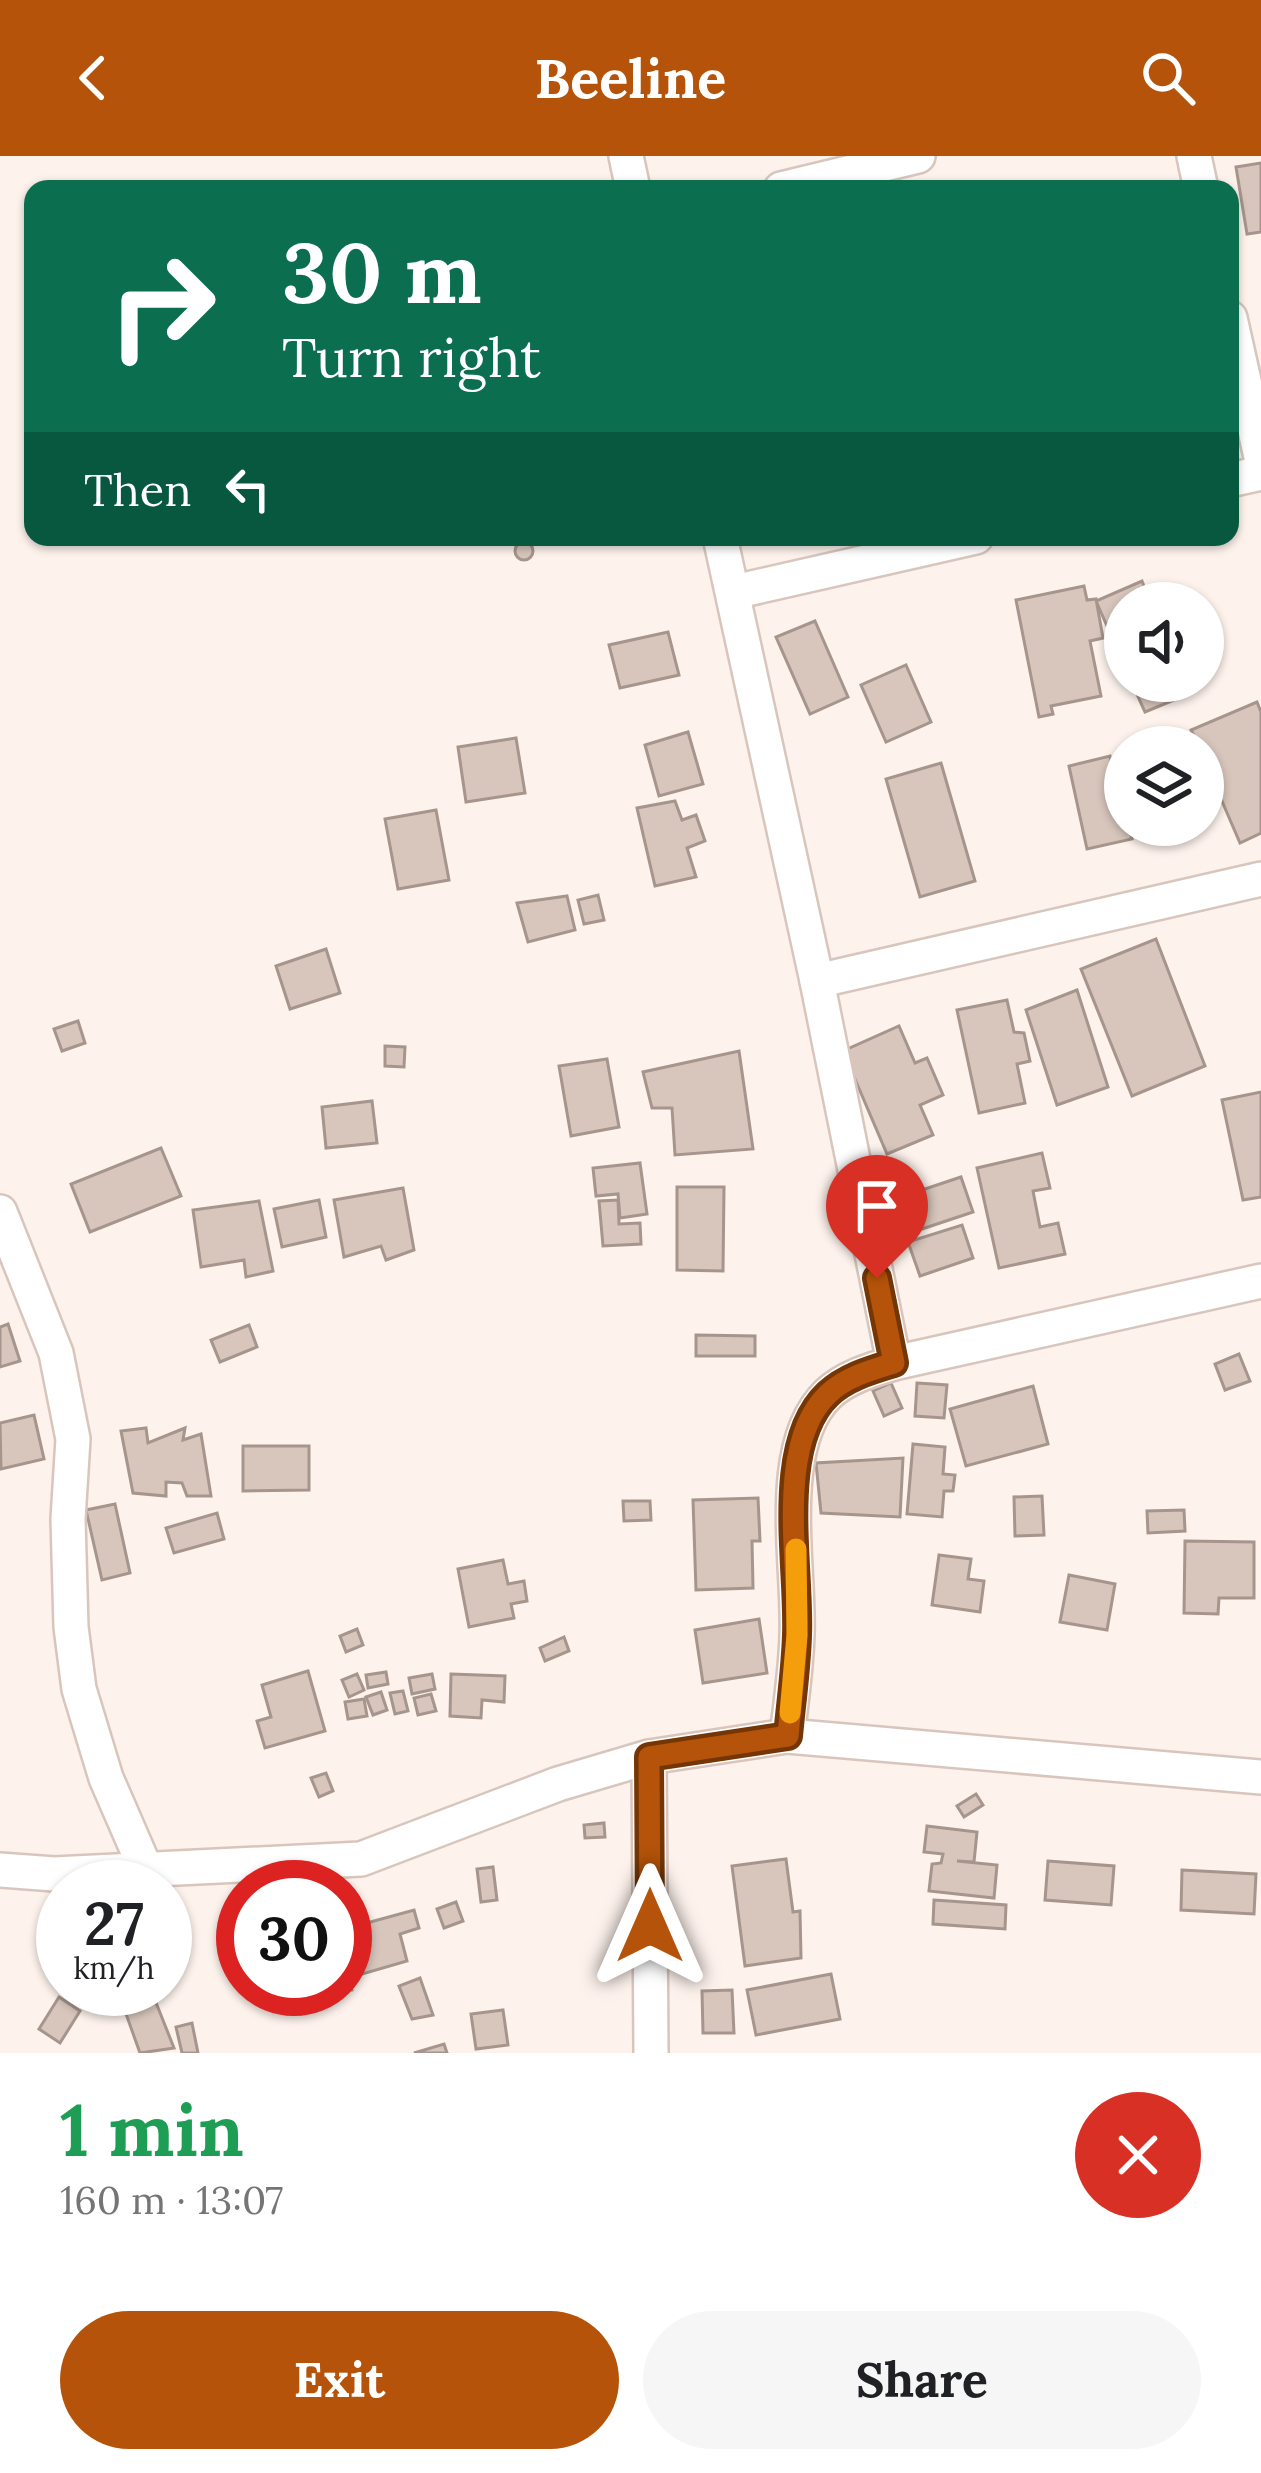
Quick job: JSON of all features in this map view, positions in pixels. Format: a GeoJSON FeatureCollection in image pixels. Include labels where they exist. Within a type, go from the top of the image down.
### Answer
{"type":"FeatureCollection","features":[{"type":"Feature","properties":{"kind":"street"},"geometry":{"type":"LineString","coordinates":[[819,180],[918,156]]}},
{"type":"Feature","properties":{"kind":"street"},"geometry":{"type":"LineString","coordinates":[[1239,359],[1261,458]]}},
{"type":"Feature","properties":{"kind":"street"},"geometry":{"type":"LineString","coordinates":[[722,546],[894,1363]]}},
{"type":"Feature","properties":{"kind":"street"},"geometry":{"type":"LineString","coordinates":[[734,592],[936,546]]}},
{"type":"Feature","properties":{"kind":"street"},"geometry":{"type":"LineString","coordinates":[[817,982],[1261,879]]}},
{"type":"Feature","properties":{"kind":"street"},"geometry":{"type":"LineString","coordinates":[[0,1212],[56,1353],[73,1439],[68,1519],[71,1628],[79,1689],[106,1778],[142,1860]]}},
{"type":"Feature","properties":{"kind":"street"},"geometry":{"type":"LineString","coordinates":[[788,1736],[797,1635],[795,1471],[804,1430],[826,1395],[856,1375],[894,1363],[1261,1281]]}},
{"type":"Feature","properties":{"kind":"street"},"geometry":{"type":"LineString","coordinates":[[192,1868],[361,1859],[558,1784],[649,1757],[788,1736],[1261,1777]]}},
{"type":"Feature","properties":{"kind":"street"},"geometry":{"type":"LineString","coordinates":[[649,1757],[651,2053]]}},
{"type":"Feature","properties":{"kind":"street"},"geometry":{"type":"LineString","coordinates":[[0,1870],[36,1873]]}},
{"type":"Feature","properties":{"kind":"building"},"geometry":{"type":"Polygon","coordinates":[[[1261,163],[1261,232],[1247,234],[1236,167],[1261,163]]]}},
{"type":"Feature","properties":{"kind":"building"},"geometry":{"type":"Polygon","coordinates":[[[518,546],[530,546],[530,557],[518,557],[518,546]]]}},
{"type":"Feature","properties":{"kind":"building"},"geometry":{"type":"Polygon","coordinates":[[[1084,586],[1087,600],[1096,599],[1103,638],[1090,641],[1101,696],[1051,706],[1053,714],[1039,717],[1016,600],[1084,586]]]}},
{"type":"Feature","properties":{"kind":"building"},"geometry":{"type":"Polygon","coordinates":[[[815,621],[848,697],[810,714],[776,637],[815,621]]]}},
{"type":"Feature","properties":{"kind":"building"},"geometry":{"type":"Polygon","coordinates":[[[668,632],[679,675],[620,688],[609,645],[668,632]]]}},
{"type":"Feature","properties":{"kind":"building"},"geometry":{"type":"Polygon","coordinates":[[[906,665],[931,722],[886,742],[861,685],[906,665]]]}},
{"type":"Feature","properties":{"kind":"building"},"geometry":{"type":"Polygon","coordinates":[[[1140,702],[1169,702],[1145,712],[1140,702]]]}},
{"type":"Feature","properties":{"kind":"building"},"geometry":{"type":"Polygon","coordinates":[[[1257,702],[1261,712],[1261,833],[1240,843],[1224,806],[1224,726],[1200,726],[1257,702]]]}},
{"type":"Feature","properties":{"kind":"building"},"geometry":{"type":"Polygon","coordinates":[[[688,732],[703,784],[659,796],[645,745],[688,732]]]}},
{"type":"Feature","properties":{"kind":"building"},"geometry":{"type":"Polygon","coordinates":[[[516,738],[525,793],[466,802],[458,747],[516,738]]]}},
{"type":"Feature","properties":{"kind":"building"},"geometry":{"type":"Polygon","coordinates":[[[1104,757],[1104,845],[1087,849],[1069,766],[1104,757]]]}},
{"type":"Feature","properties":{"kind":"building"},"geometry":{"type":"Polygon","coordinates":[[[941,763],[975,881],[920,897],[886,779],[941,763]]]}},
{"type":"Feature","properties":{"kind":"building"},"geometry":{"type":"Polygon","coordinates":[[[675,801],[682,820],[696,815],[705,841],[687,848],[696,877],[655,886],[637,808],[675,801]]]}},
{"type":"Feature","properties":{"kind":"building"},"geometry":{"type":"Polygon","coordinates":[[[436,810],[449,880],[398,889],[385,819],[436,810]]]}},
{"type":"Feature","properties":{"kind":"building"},"geometry":{"type":"Polygon","coordinates":[[[598,895],[604,920],[584,924],[578,900],[598,895]]]}},
{"type":"Feature","properties":{"kind":"building"},"geometry":{"type":"Polygon","coordinates":[[[567,896],[575,930],[528,942],[517,903],[567,896]]]}},
{"type":"Feature","properties":{"kind":"building"},"geometry":{"type":"Polygon","coordinates":[[[1156,939],[1205,1066],[1132,1096],[1081,969],[1156,939]]]}},
{"type":"Feature","properties":{"kind":"building"},"geometry":{"type":"Polygon","coordinates":[[[326,949],[340,993],[290,1009],[276,966],[326,949]]]}},
{"type":"Feature","properties":{"kind":"building"},"geometry":{"type":"Polygon","coordinates":[[[1077,990],[1108,1087],[1057,1105],[1026,1010],[1077,990]]]}},
{"type":"Feature","properties":{"kind":"building"},"geometry":{"type":"Polygon","coordinates":[[[1007,1000],[1014,1032],[1024,1033],[1030,1061],[1017,1064],[1025,1103],[979,1113],[957,1010],[1007,1000]]]}},
{"type":"Feature","properties":{"kind":"building"},"geometry":{"type":"Polygon","coordinates":[[[78,1021],[85,1043],[62,1051],[54,1029],[78,1021]]]}},
{"type":"Feature","properties":{"kind":"building"},"geometry":{"type":"Polygon","coordinates":[[[899,1026],[915,1063],[927,1058],[943,1095],[920,1105],[933,1135],[887,1154],[843,1051],[899,1026]]]}},
{"type":"Feature","properties":{"kind":"building"},"geometry":{"type":"Polygon","coordinates":[[[385,1046],[405,1047],[404,1067],[385,1066],[385,1046]]]}},
{"type":"Feature","properties":{"kind":"building"},"geometry":{"type":"Polygon","coordinates":[[[739,1051],[753,1149],[675,1155],[672,1108],[652,1108],[643,1072],[739,1051]]]}},
{"type":"Feature","properties":{"kind":"building"},"geometry":{"type":"Polygon","coordinates":[[[607,1059],[619,1127],[571,1136],[559,1066],[607,1059]]]}},
{"type":"Feature","properties":{"kind":"building"},"geometry":{"type":"Polygon","coordinates":[[[1261,1092],[1261,1197],[1243,1200],[1222,1100],[1261,1092]]]}},
{"type":"Feature","properties":{"kind":"building"},"geometry":{"type":"Polygon","coordinates":[[[372,1101],[377,1143],[326,1148],[322,1107],[372,1101]]]}},
{"type":"Feature","properties":{"kind":"building"},"geometry":{"type":"Polygon","coordinates":[[[161,1148],[181,1196],[90,1232],[71,1184],[161,1148]]]}},
{"type":"Feature","properties":{"kind":"building"},"geometry":{"type":"Polygon","coordinates":[[[1042,1153],[1050,1188],[1033,1191],[1040,1227],[1058,1223],[1065,1254],[999,1268],[977,1168],[1042,1153]]]}},
{"type":"Feature","properties":{"kind":"building"},"geometry":{"type":"Polygon","coordinates":[[[640,1163],[647,1214],[620,1218],[618,1194],[596,1196],[593,1168],[640,1163]]]}},
{"type":"Feature","properties":{"kind":"building"},"geometry":{"type":"Polygon","coordinates":[[[961,1177],[973,1212],[910,1233],[898,1198],[961,1177]]]}},
{"type":"Feature","properties":{"kind":"building"},"geometry":{"type":"Polygon","coordinates":[[[677,1187],[724,1187],[723,1271],[677,1270],[677,1187]]]}},
{"type":"Feature","properties":{"kind":"building"},"geometry":{"type":"Polygon","coordinates":[[[403,1188],[414,1250],[386,1260],[381,1246],[344,1257],[334,1200],[403,1188]]]}},
{"type":"Feature","properties":{"kind":"building"},"geometry":{"type":"Polygon","coordinates":[[[319,1200],[326,1237],[282,1247],[274,1209],[319,1200]]]}},
{"type":"Feature","properties":{"kind":"building"},"geometry":{"type":"Polygon","coordinates":[[[618,1200],[619,1224],[640,1223],[641,1244],[603,1246],[599,1201],[618,1200]]]}},
{"type":"Feature","properties":{"kind":"building"},"geometry":{"type":"Polygon","coordinates":[[[259,1201],[273,1271],[246,1277],[244,1260],[201,1267],[193,1210],[259,1201]]]}},
{"type":"Feature","properties":{"kind":"building"},"geometry":{"type":"Polygon","coordinates":[[[962,1225],[973,1258],[920,1276],[908,1242],[962,1225]]]}},
{"type":"Feature","properties":{"kind":"building"},"geometry":{"type":"Polygon","coordinates":[[[8,1324],[20,1361],[0,1367],[0,1327],[8,1324]]]}},
{"type":"Feature","properties":{"kind":"building"},"geometry":{"type":"Polygon","coordinates":[[[249,1325],[257,1347],[220,1362],[211,1340],[249,1325]]]}},
{"type":"Feature","properties":{"kind":"building"},"geometry":{"type":"Polygon","coordinates":[[[696,1335],[755,1336],[755,1356],[696,1356],[696,1335]]]}},
{"type":"Feature","properties":{"kind":"building"},"geometry":{"type":"Polygon","coordinates":[[[1239,1354],[1250,1381],[1225,1390],[1215,1364],[1239,1354]]]}},
{"type":"Feature","properties":{"kind":"building"},"geometry":{"type":"Polygon","coordinates":[[[891,1383],[902,1408],[884,1416],[873,1391],[891,1383]]]}},
{"type":"Feature","properties":{"kind":"building"},"geometry":{"type":"Polygon","coordinates":[[[917,1383],[947,1385],[944,1418],[915,1416],[917,1383]]]}},
{"type":"Feature","properties":{"kind":"building"},"geometry":{"type":"Polygon","coordinates":[[[1033,1386],[1048,1444],[966,1466],[950,1409],[1033,1386]]]}},
{"type":"Feature","properties":{"kind":"building"},"geometry":{"type":"Polygon","coordinates":[[[34,1415],[44,1459],[1,1469],[0,1423],[34,1415]]]}},
{"type":"Feature","properties":{"kind":"building"},"geometry":{"type":"Polygon","coordinates":[[[146,1428],[148,1443],[185,1428],[183,1440],[201,1434],[211,1496],[187,1496],[182,1483],[166,1482],[166,1496],[133,1493],[121,1431],[146,1428]]]}},
{"type":"Feature","properties":{"kind":"building"},"geometry":{"type":"Polygon","coordinates":[[[913,1444],[945,1447],[943,1474],[955,1475],[953,1491],[944,1491],[942,1517],[907,1514],[913,1444]]]}},
{"type":"Feature","properties":{"kind":"building"},"geometry":{"type":"Polygon","coordinates":[[[243,1446],[309,1446],[309,1490],[243,1491],[243,1446]]]}},
{"type":"Feature","properties":{"kind":"building"},"geometry":{"type":"Polygon","coordinates":[[[903,1458],[900,1517],[821,1513],[816,1463],[903,1458]]]}},
{"type":"Feature","properties":{"kind":"building"},"geometry":{"type":"Polygon","coordinates":[[[1042,1496],[1044,1535],[1015,1536],[1014,1497],[1042,1496]]]}},
{"type":"Feature","properties":{"kind":"building"},"geometry":{"type":"Polygon","coordinates":[[[758,1498],[760,1541],[752,1541],[753,1588],[696,1590],[693,1500],[758,1498]]]}},
{"type":"Feature","properties":{"kind":"building"},"geometry":{"type":"Polygon","coordinates":[[[623,1501],[650,1501],[651,1520],[624,1521],[623,1501]]]}},
{"type":"Feature","properties":{"kind":"building"},"geometry":{"type":"Polygon","coordinates":[[[115,1504],[130,1573],[102,1580],[86,1510],[115,1504]]]}},
{"type":"Feature","properties":{"kind":"building"},"geometry":{"type":"Polygon","coordinates":[[[1184,1510],[1185,1531],[1148,1533],[1147,1511],[1184,1510]]]}},
{"type":"Feature","properties":{"kind":"building"},"geometry":{"type":"Polygon","coordinates":[[[217,1513],[224,1539],[174,1553],[166,1528],[217,1513]]]}},
{"type":"Feature","properties":{"kind":"building"},"geometry":{"type":"Polygon","coordinates":[[[1185,1541],[1254,1542],[1254,1598],[1219,1598],[1218,1614],[1184,1613],[1185,1541]]]}},
{"type":"Feature","properties":{"kind":"building"},"geometry":{"type":"Polygon","coordinates":[[[939,1555],[971,1559],[968,1579],[984,1581],[980,1612],[932,1605],[939,1555]]]}},
{"type":"Feature","properties":{"kind":"building"},"geometry":{"type":"Polygon","coordinates":[[[503,1560],[508,1584],[524,1581],[527,1601],[511,1604],[514,1618],[469,1627],[458,1569],[503,1560]]]}},
{"type":"Feature","properties":{"kind":"building"},"geometry":{"type":"Polygon","coordinates":[[[1069,1575],[1115,1584],[1107,1630],[1060,1622],[1069,1575]]]}},
{"type":"Feature","properties":{"kind":"building"},"geometry":{"type":"Polygon","coordinates":[[[759,1619],[767,1673],[703,1683],[695,1630],[759,1619]]]}},
{"type":"Feature","properties":{"kind":"building"},"geometry":{"type":"Polygon","coordinates":[[[357,1629],[363,1645],[346,1652],[340,1636],[357,1629]]]}},
{"type":"Feature","properties":{"kind":"building"},"geometry":{"type":"Polygon","coordinates":[[[564,1637],[569,1651],[545,1661],[540,1648],[564,1637]]]}},
{"type":"Feature","properties":{"kind":"building"},"geometry":{"type":"Polygon","coordinates":[[[308,1671],[325,1731],[265,1748],[257,1721],[271,1717],[262,1685],[308,1671]]]}},
{"type":"Feature","properties":{"kind":"building"},"geometry":{"type":"Polygon","coordinates":[[[386,1672],[388,1684],[368,1688],[366,1675],[386,1672]]]}},
{"type":"Feature","properties":{"kind":"building"},"geometry":{"type":"Polygon","coordinates":[[[357,1674],[364,1690],[349,1697],[342,1680],[357,1674]]]}},
{"type":"Feature","properties":{"kind":"building"},"geometry":{"type":"Polygon","coordinates":[[[432,1674],[435,1689],[412,1694],[409,1678],[432,1674]]]}},
{"type":"Feature","properties":{"kind":"building"},"geometry":{"type":"Polygon","coordinates":[[[451,1674],[505,1676],[504,1702],[482,1700],[481,1718],[450,1716],[451,1674]]]}},
{"type":"Feature","properties":{"kind":"building"},"geometry":{"type":"Polygon","coordinates":[[[403,1691],[408,1711],[395,1714],[390,1693],[403,1691]]]}},
{"type":"Feature","properties":{"kind":"building"},"geometry":{"type":"Polygon","coordinates":[[[381,1692],[387,1710],[373,1715],[366,1697],[381,1692]]]}},
{"type":"Feature","properties":{"kind":"building"},"geometry":{"type":"Polygon","coordinates":[[[431,1694],[436,1711],[418,1715],[414,1698],[431,1694]]]}},
{"type":"Feature","properties":{"kind":"building"},"geometry":{"type":"Polygon","coordinates":[[[364,1699],[367,1716],[348,1719],[345,1702],[364,1699]]]}},
{"type":"Feature","properties":{"kind":"building"},"geometry":{"type":"Polygon","coordinates":[[[326,1773],[333,1791],[319,1797],[311,1778],[326,1773]]]}},
{"type":"Feature","properties":{"kind":"building"},"geometry":{"type":"Polygon","coordinates":[[[976,1794],[983,1805],[964,1817],[957,1806],[976,1794]]]}},
{"type":"Feature","properties":{"kind":"building"},"geometry":{"type":"Polygon","coordinates":[[[604,1823],[605,1837],[585,1838],[584,1825],[604,1823]]]}},
{"type":"Feature","properties":{"kind":"building"},"geometry":{"type":"Polygon","coordinates":[[[927,1826],[977,1832],[974,1862],[957,1861],[997,1865],[994,1898],[929,1891],[932,1864],[941,1863],[943,1854],[924,1852],[927,1826]]]}},
{"type":"Feature","properties":{"kind":"building"},"geometry":{"type":"Polygon","coordinates":[[[786,1859],[793,1912],[800,1911],[801,1958],[745,1966],[732,1866],[786,1859]]]}},
{"type":"Feature","properties":{"kind":"building"},"geometry":{"type":"Polygon","coordinates":[[[1048,1861],[1114,1866],[1111,1905],[1045,1900],[1048,1861]]]}},
{"type":"Feature","properties":{"kind":"building"},"geometry":{"type":"Polygon","coordinates":[[[493,1867],[497,1900],[481,1902],[477,1869],[493,1867]]]}},
{"type":"Feature","properties":{"kind":"building"},"geometry":{"type":"Polygon","coordinates":[[[1182,1870],[1256,1874],[1254,1914],[1181,1910],[1182,1870]]]}},
{"type":"Feature","properties":{"kind":"building"},"geometry":{"type":"Polygon","coordinates":[[[934,1900],[1006,1905],[1005,1929],[933,1924],[934,1900]]]}},
{"type":"Feature","properties":{"kind":"building"},"geometry":{"type":"Polygon","coordinates":[[[456,1902],[463,1921],[444,1928],[437,1909],[456,1902]]]}},
{"type":"Feature","properties":{"kind":"building"},"geometry":{"type":"Polygon","coordinates":[[[414,1910],[419,1928],[400,1934],[407,1961],[372,1971],[372,1922],[414,1910]]]}},
{"type":"Feature","properties":{"kind":"building"},"geometry":{"type":"Polygon","coordinates":[[[831,1974],[840,2019],[756,2035],[747,1990],[831,1974]]]}},
{"type":"Feature","properties":{"kind":"building"},"geometry":{"type":"Polygon","coordinates":[[[420,1978],[433,2015],[412,2019],[399,1986],[420,1978]]]}},
{"type":"Feature","properties":{"kind":"building"},"geometry":{"type":"Polygon","coordinates":[[[732,1990],[734,2033],[703,2033],[702,1991],[732,1990]]]}},
{"type":"Feature","properties":{"kind":"building"},"geometry":{"type":"Polygon","coordinates":[[[503,2010],[508,2045],[476,2049],[471,2014],[503,2010]]]}},
{"type":"Feature","properties":{"kind":"building"},"geometry":{"type":"Polygon","coordinates":[[[47,2016],[77,2016],[60,2043],[39,2029],[47,2016]]]}},
{"type":"Feature","properties":{"kind":"building"},"geometry":{"type":"Polygon","coordinates":[[[127,2016],[161,2016],[174,2048],[140,2053],[127,2016]]]}},
{"type":"Feature","properties":{"kind":"building"},"geometry":{"type":"Polygon","coordinates":[[[192,2023],[198,2053],[182,2053],[176,2027],[192,2023]]]}},
{"type":"Feature","properties":{"kind":"building"},"geometry":{"type":"Polygon","coordinates":[[[444,2044],[447,2053],[414,2053],[444,2044]]]}},
{"type":"Feature","properties":{"kind":"slow traffic"},"geometry":{"type":"LineString","coordinates":[[790,1713],[797,1635],[796,1549]]}},
{"type":"Feature","properties":{"kind":"route"},"geometry":{"type":"LineString","coordinates":[[650,1926],[649,1757],[788,1736],[797,1635],[795,1471],[804,1430],[826,1395],[856,1375],[894,1363],[877,1278]]}}]}
